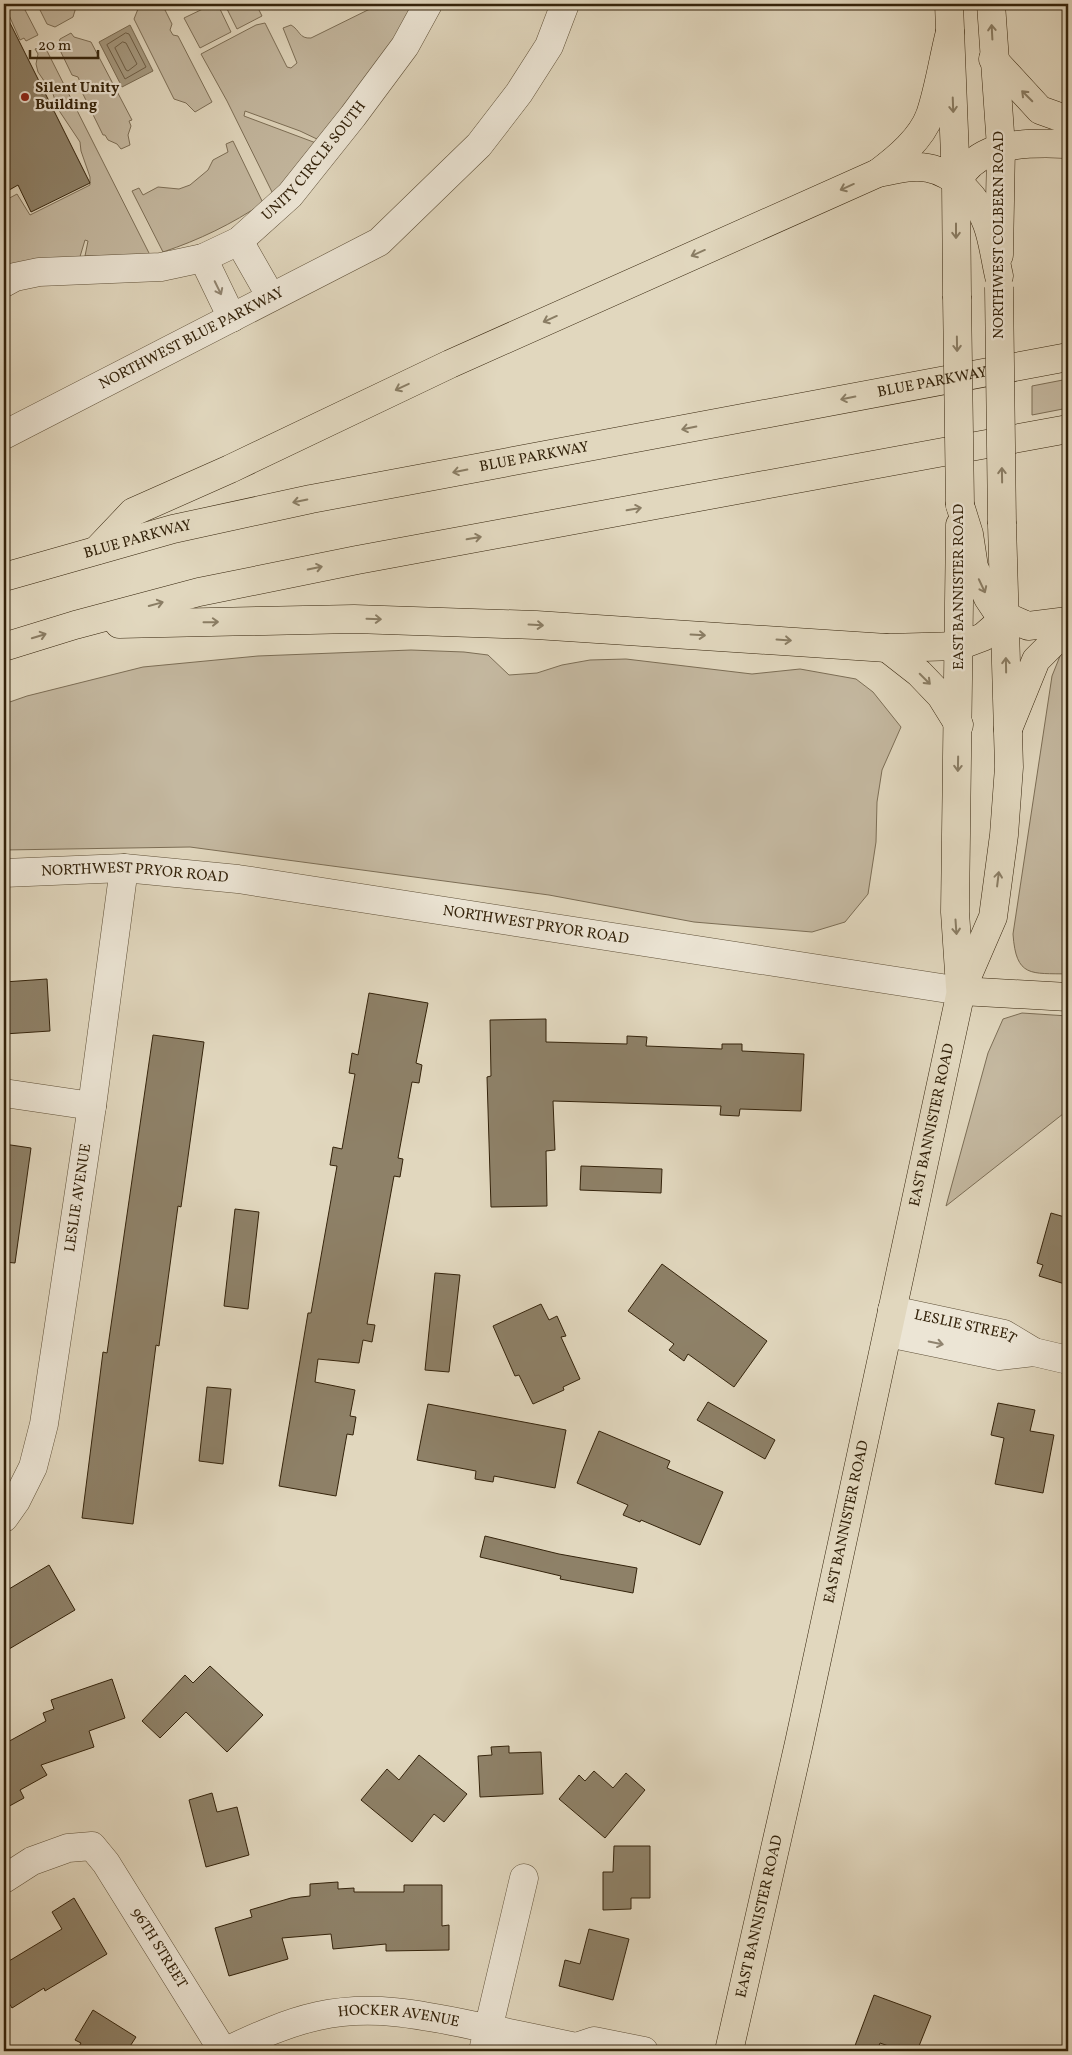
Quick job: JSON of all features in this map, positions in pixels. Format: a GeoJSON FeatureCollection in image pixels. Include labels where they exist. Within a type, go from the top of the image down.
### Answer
{"type":"FeatureCollection","features":[{"type":"Feature","properties":{"kind":"main road"},"geometry":{"type":"LineString","coordinates":[[949,4],[956,182]]}},
{"type":"Feature","properties":{"kind":"main road","name":"NORTHWEST COLBERN ROAD"},"geometry":{"type":"LineString","coordinates":[[991,4],[993,59],[1001,148],[999,282],[1002,524],[1006,617]]}},
{"type":"Feature","properties":{"kind":"main road"},"geometry":{"type":"LineString","coordinates":[[878,173],[902,153],[922,130],[930,116],[950,32]]}},
{"type":"Feature","properties":{"kind":"main road"},"geometry":{"type":"LineString","coordinates":[[993,59],[1040,110],[1068,120]]}},
{"type":"Feature","properties":{"kind":"main road"},"geometry":{"type":"LineString","coordinates":[[956,182],[972,164],[1001,148],[1068,144]]}},
{"type":"Feature","properties":{"kind":"main road"},"geometry":{"type":"LineString","coordinates":[[96,550],[133,512],[459,360],[878,173],[904,168],[928,168],[942,173],[956,182],[977,202],[988,225],[999,282]]}},
{"type":"Feature","properties":{"kind":"main road","name":"EAST BANNISTER ROAD"},"geometry":{"type":"LineString","coordinates":[[956,182],[960,505],[956,912],[961,991]]}},
{"type":"Feature","properties":{"kind":"main road","name":"BLUE PARKWAY"},"geometry":{"type":"LineString","coordinates":[[4,577],[173,529],[311,499],[1068,357]]}},
{"type":"Feature","properties":{"kind":"main road"},"geometry":{"type":"LineString","coordinates":[[4,648],[75,625],[199,592],[357,560],[1068,429]]}},
{"type":"Feature","properties":{"kind":"main road"},"geometry":{"type":"LineString","coordinates":[[960,505],[970,534],[974,567],[980,583],[998,613],[1028,626],[1068,621]]}},
{"type":"Feature","properties":{"kind":"main road"},"geometry":{"type":"LineString","coordinates":[[75,625],[354,619],[546,625],[887,648],[959,646],[983,637],[1006,617]]}},
{"type":"Feature","properties":{"kind":"main road","name":"EAST BANNISTER ROAD"},"geometry":{"type":"LineString","coordinates":[[729,2051],[801,1734],[961,991],[993,917],[1004,836],[1009,767],[1006,617]]}},
{"type":"Feature","properties":{"kind":"main road"},"geometry":{"type":"LineString","coordinates":[[1008,730],[1036,660],[1068,628]]}},
{"type":"Feature","properties":{"kind":"main road"},"geometry":{"type":"LineString","coordinates":[[887,648],[919,673],[941,696],[959,725]]}},
{"type":"Feature","properties":{"kind":"main road","name":"NORTHWEST PRYOR ROAD"},"geometry":{"type":"LineString","coordinates":[[961,991],[1068,997]]}},
{"type":"Feature","properties":{"kind":"street","name":"UNITY CIRCLE SOUTH"},"geometry":{"type":"LineString","coordinates":[[4,283],[14,277],[39,272],[161,267],[203,258],[239,241],[290,195],[302,181],[405,46],[428,4]]}},
{"type":"Feature","properties":{"kind":"street","name":"NORTHWEST BLUE PARKWAY"},"geometry":{"type":"LineString","coordinates":[[4,435],[379,242],[479,145],[519,93],[549,46],[565,4]]}},
{"type":"Feature","properties":{"kind":"street"},"geometry":{"type":"LineString","coordinates":[[239,241],[271,298]]}},
{"type":"Feature","properties":{"kind":"street"},"geometry":{"type":"LineString","coordinates":[[203,258],[232,318]]}},
{"type":"Feature","properties":{"kind":"street","name":"NORTHWEST PRYOR ROAD"},"geometry":{"type":"LineString","coordinates":[[4,873],[124,868],[238,879],[961,991]]}},
{"type":"Feature","properties":{"kind":"street","name":"LESLIE AVENUE"},"geometry":{"type":"LineString","coordinates":[[4,1518],[16,1501],[33,1467],[44,1424],[92,1106],[124,868]]}},
{"type":"Feature","properties":{"kind":"street"},"geometry":{"type":"LineString","coordinates":[[4,1093],[92,1106]]}},
{"type":"Feature","properties":{"kind":"street","name":"LESLIE STREET"},"geometry":{"type":"LineString","coordinates":[[890,1321],[999,1356],[1034,1352],[1068,1360]]}},
{"type":"Feature","properties":{"kind":"street","name":"96TH STREET"},"geometry":{"type":"LineString","coordinates":[[4,1879],[32,1861],[68,1848],[92,1846],[106,1863],[225,2051]]}},
{"type":"Feature","properties":{"kind":"street"},"geometry":{"type":"LineString","coordinates":[[486,2040],[524,1878]]}},
{"type":"Feature","properties":{"kind":"street","name":"HOCKER AVENUE"},"geometry":{"type":"LineString","coordinates":[[225,2051],[268,2032],[318,2016],[377,2010],[410,2012],[486,2040],[578,2049],[594,2041],[644,2051]]}},
{"type":"Feature","properties":{"kind":"shaded area"},"geometry":{"type":"Polygon","coordinates":[[[4,4],[18,4],[21,9],[24,8],[38,35],[26,41],[24,38],[20,40],[4,4]]]}},
{"type":"Feature","properties":{"kind":"shaded area"},"geometry":{"type":"Polygon","coordinates":[[[37,4],[77,4],[73,17],[55,27],[47,24],[37,4]]]}},
{"type":"Feature","properties":{"kind":"shaded area"},"geometry":{"type":"Polygon","coordinates":[[[140,4],[162,4],[172,24],[170,30],[173,35],[178,36],[212,102],[195,112],[186,103],[174,99],[134,19],[140,4]]]}},
{"type":"Feature","properties":{"kind":"shaded area"},"geometry":{"type":"Polygon","coordinates":[[[256,4],[262,16],[237,29],[225,5],[256,4]]]}},
{"type":"Feature","properties":{"kind":"shaded area"},"geometry":{"type":"Polygon","coordinates":[[[380,4],[415,4],[399,32],[319,140],[245,111],[244,116],[316,143],[273,194],[227,101],[201,54],[256,25],[265,23],[287,67],[291,68],[297,63],[283,28],[291,25],[302,36],[311,38],[380,4]]]}},
{"type":"Feature","properties":{"kind":"shaded area"},"geometry":{"type":"Polygon","coordinates":[[[209,6],[214,9],[219,7],[231,32],[200,48],[184,18],[209,6]]]}},
{"type":"Feature","properties":{"kind":"shaded area"},"geometry":{"type":"Polygon","coordinates":[[[71,33],[74,37],[91,42],[132,120],[129,121],[131,126],[128,135],[130,145],[121,149],[103,135],[79,86],[78,77],[72,75],[58,46],[60,39],[71,33]]]}},
{"type":"Feature","properties":{"kind":"shaded area"},"geometry":{"type":"Polygon","coordinates":[[[44,45],[150,255],[85,256],[88,241],[85,240],[79,260],[4,270],[4,201],[17,194],[30,215],[90,185],[90,177],[81,151],[80,142],[58,109],[53,94],[38,72],[36,64],[38,54],[35,49],[44,45]]]}},
{"type":"Feature","properties":{"kind":"shaded area"},"geometry":{"type":"Polygon","coordinates":[[[233,141],[263,203],[215,231],[163,252],[132,191],[139,188],[143,195],[158,187],[179,189],[190,185],[208,170],[213,160],[228,152],[226,144],[233,141]]]}},
{"type":"Feature","properties":{"kind":"shaded area"},"geometry":{"type":"Polygon","coordinates":[[[1068,379],[1068,408],[1032,415],[1032,386],[1068,379]]]}},
{"type":"Feature","properties":{"kind":"shaded area"},"geometry":{"type":"Polygon","coordinates":[[[1068,646],[1068,974],[1044,974],[1035,973],[1022,966],[1018,959],[1013,934],[1052,676],[1060,656],[1068,646]]]}},
{"type":"Feature","properties":{"kind":"shaded area"},"geometry":{"type":"Polygon","coordinates":[[[411,650],[488,655],[509,675],[537,673],[562,665],[590,660],[626,659],[752,674],[800,669],[856,679],[873,692],[901,727],[882,770],[877,802],[876,842],[868,894],[845,922],[812,932],[694,922],[549,895],[190,847],[4,850],[4,704],[27,696],[143,667],[258,656],[411,650]]]}},
{"type":"Feature","properties":{"kind":"shaded area"},"geometry":{"type":"Polygon","coordinates":[[[1022,1013],[1068,1016],[1068,1110],[946,1206],[988,1053],[1003,1019],[1022,1013]]]}},
{"type":"Feature","properties":{"kind":"water"},"geometry":{"type":"Polygon","coordinates":[[[130,25],[153,71],[122,87],[99,42],[130,25]]]}},
{"type":"Feature","properties":{"kind":"building","name":"Silent Unity Building"},"geometry":{"type":"Polygon","coordinates":[[[4,11],[90,183],[31,212],[18,185],[4,193],[4,11]]]}},
{"type":"Feature","properties":{"kind":"building"},"geometry":{"type":"Polygon","coordinates":[[[47,979],[50,1031],[4,1034],[4,982],[47,979]]]}},
{"type":"Feature","properties":{"kind":"building"},"geometry":{"type":"Polygon","coordinates":[[[369,993],[428,1003],[416,1063],[422,1065],[419,1083],[412,1082],[398,1158],[403,1159],[400,1177],[394,1176],[367,1324],[375,1325],[372,1342],[363,1340],[359,1363],[318,1359],[315,1382],[355,1390],[350,1416],[356,1417],[353,1435],[347,1434],[336,1496],[279,1486],[308,1313],[311,1313],[337,1166],[330,1165],[333,1147],[342,1149],[355,1074],[349,1073],[352,1053],[358,1055],[369,993]]]}},
{"type":"Feature","properties":{"kind":"building"},"geometry":{"type":"Polygon","coordinates":[[[546,1019],[546,1042],[627,1044],[627,1036],[647,1037],[646,1046],[722,1049],[722,1044],[742,1044],[742,1051],[804,1054],[801,1111],[740,1109],[739,1116],[720,1115],[721,1106],[553,1101],[555,1150],[546,1151],[547,1206],[491,1207],[487,1077],[491,1076],[490,1020],[546,1019]]]}},
{"type":"Feature","properties":{"kind":"building"},"geometry":{"type":"Polygon","coordinates":[[[153,1035],[204,1042],[181,1207],[178,1206],[159,1346],[156,1345],[133,1524],[82,1518],[103,1352],[107,1353],[153,1035]]]}},
{"type":"Feature","properties":{"kind":"building"},"geometry":{"type":"Polygon","coordinates":[[[4,1144],[31,1148],[15,1263],[4,1262],[4,1144]]]}},
{"type":"Feature","properties":{"kind":"building"},"geometry":{"type":"Polygon","coordinates":[[[581,1166],[662,1169],[661,1193],[580,1190],[581,1166]]]}},
{"type":"Feature","properties":{"kind":"building"},"geometry":{"type":"Polygon","coordinates":[[[235,1209],[259,1212],[248,1309],[224,1306],[235,1209]]]}},
{"type":"Feature","properties":{"kind":"building"},"geometry":{"type":"Polygon","coordinates":[[[1051,1213],[1068,1218],[1068,1285],[1039,1276],[1043,1265],[1037,1263],[1051,1213]]]}},
{"type":"Feature","properties":{"kind":"building"},"geometry":{"type":"Polygon","coordinates":[[[662,1264],[767,1341],[734,1387],[688,1354],[684,1361],[669,1350],[674,1344],[628,1311],[662,1264]]]}},
{"type":"Feature","properties":{"kind":"building"},"geometry":{"type":"Polygon","coordinates":[[[435,1273],[460,1275],[449,1372],[425,1370],[435,1273]]]}},
{"type":"Feature","properties":{"kind":"building"},"geometry":{"type":"Polygon","coordinates":[[[541,1304],[549,1320],[557,1316],[566,1336],[561,1337],[580,1379],[563,1387],[564,1390],[533,1404],[519,1375],[515,1376],[493,1326],[541,1304]]]}},
{"type":"Feature","properties":{"kind":"building"},"geometry":{"type":"Polygon","coordinates":[[[207,1387],[231,1389],[223,1464],[199,1461],[207,1387]]]}},
{"type":"Feature","properties":{"kind":"building"},"geometry":{"type":"Polygon","coordinates":[[[708,1402],[775,1440],[765,1459],[697,1420],[708,1402]]]}},
{"type":"Feature","properties":{"kind":"building"},"geometry":{"type":"Polygon","coordinates":[[[998,1403],[1035,1410],[1030,1431],[1054,1435],[1043,1493],[995,1484],[1004,1438],[991,1435],[998,1403]]]}},
{"type":"Feature","properties":{"kind":"building"},"geometry":{"type":"Polygon","coordinates":[[[428,1404],[566,1430],[555,1488],[494,1476],[493,1482],[475,1479],[476,1471],[417,1460],[428,1404]]]}},
{"type":"Feature","properties":{"kind":"building"},"geometry":{"type":"Polygon","coordinates":[[[599,1431],[670,1461],[667,1468],[723,1492],[700,1545],[641,1520],[640,1522],[623,1515],[628,1505],[577,1483],[599,1431]]]}},
{"type":"Feature","properties":{"kind":"building"},"geometry":{"type":"Polygon","coordinates":[[[485,1536],[559,1554],[637,1568],[633,1593],[560,1579],[561,1576],[480,1557],[485,1536]]]}},
{"type":"Feature","properties":{"kind":"building"},"geometry":{"type":"Polygon","coordinates":[[[49,1565],[75,1610],[4,1652],[4,1592],[49,1565]]]}},
{"type":"Feature","properties":{"kind":"building"},"geometry":{"type":"Polygon","coordinates":[[[210,1666],[263,1715],[227,1752],[186,1712],[160,1738],[142,1721],[185,1675],[193,1683],[210,1666]]]}},
{"type":"Feature","properties":{"kind":"building"},"geometry":{"type":"Polygon","coordinates":[[[112,1679],[125,1718],[89,1731],[94,1747],[41,1765],[47,1775],[20,1790],[24,1798],[4,1809],[4,1744],[46,1721],[43,1713],[54,1709],[51,1700],[112,1679]]]}},
{"type":"Feature","properties":{"kind":"building"},"geometry":{"type":"Polygon","coordinates":[[[509,1746],[509,1753],[541,1752],[543,1794],[480,1797],[478,1756],[492,1755],[491,1747],[509,1746]]]}},
{"type":"Feature","properties":{"kind":"building"},"geometry":{"type":"Polygon","coordinates":[[[419,1755],[467,1794],[444,1822],[434,1814],[412,1842],[361,1800],[387,1769],[399,1780],[419,1755]]]}},
{"type":"Feature","properties":{"kind":"building"},"geometry":{"type":"Polygon","coordinates":[[[594,1771],[613,1788],[626,1773],[645,1790],[605,1838],[559,1799],[579,1775],[585,1781],[594,1771]]]}},
{"type":"Feature","properties":{"kind":"building"},"geometry":{"type":"Polygon","coordinates":[[[212,1793],[217,1812],[237,1807],[249,1855],[206,1867],[189,1800],[212,1793]]]}},
{"type":"Feature","properties":{"kind":"building"},"geometry":{"type":"Polygon","coordinates":[[[614,1846],[650,1846],[650,1898],[631,1898],[631,1909],[603,1910],[603,1872],[613,1872],[614,1846]]]}},
{"type":"Feature","properties":{"kind":"building"},"geometry":{"type":"Polygon","coordinates":[[[338,1882],[338,1889],[354,1888],[354,1892],[404,1892],[404,1885],[442,1885],[442,1926],[449,1925],[449,1950],[386,1951],[386,1944],[333,1949],[331,1934],[282,1938],[288,1959],[229,1976],[215,1928],[252,1917],[250,1910],[291,1898],[310,1896],[310,1884],[338,1882]]]}},
{"type":"Feature","properties":{"kind":"building"},"geometry":{"type":"Polygon","coordinates":[[[74,1898],[107,1954],[45,1991],[44,1988],[12,2008],[4,1995],[4,1964],[62,1929],[52,1912],[74,1898]]]}},
{"type":"Feature","properties":{"kind":"building"},"geometry":{"type":"Polygon","coordinates":[[[589,1929],[629,1939],[613,2000],[559,1986],[565,1960],[580,1964],[589,1929]]]}},
{"type":"Feature","properties":{"kind":"building"},"geometry":{"type":"Polygon","coordinates":[[[874,1995],[931,2016],[917,2051],[902,2051],[880,2043],[877,2051],[853,2051],[874,1995]]]}},
{"type":"Feature","properties":{"kind":"building"},"geometry":{"type":"Polygon","coordinates":[[[93,2010],[136,2037],[127,2051],[76,2051],[81,2043],[75,2040],[93,2010]]]}},
{"type":"Feature","properties":{"kind":"place","name":"Silent Unity Building"},"geometry":{"type":"Point","coordinates":[25,97]}}]}
